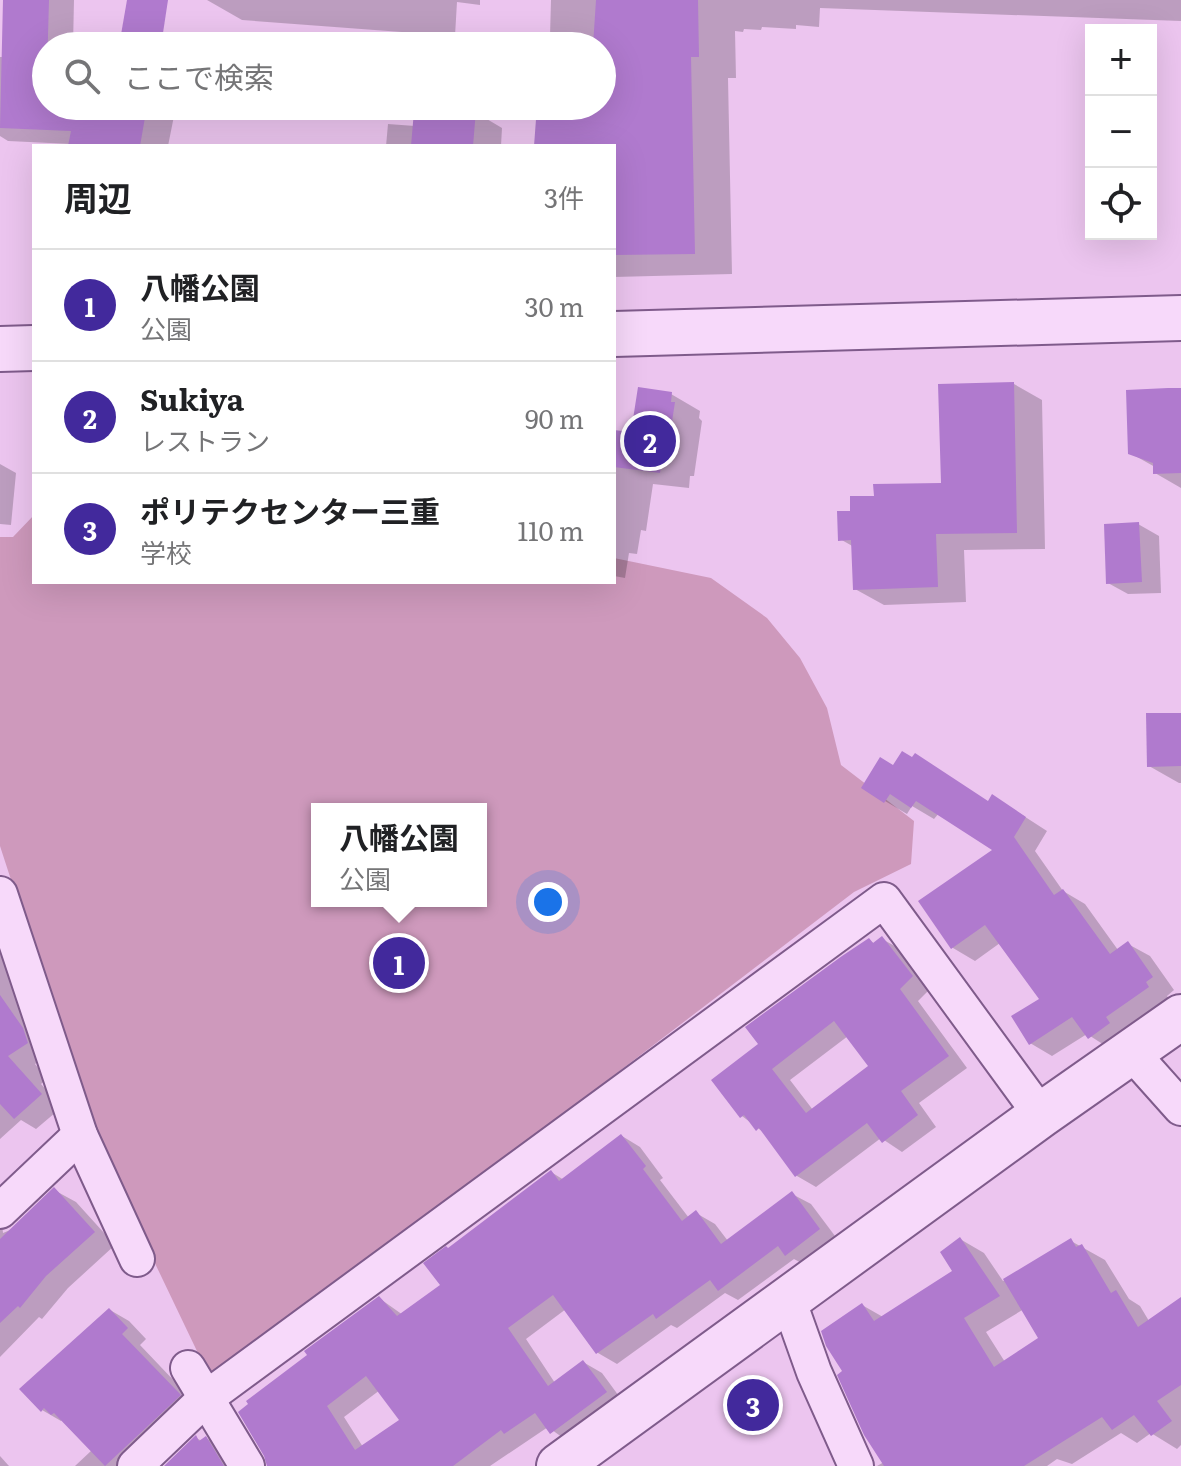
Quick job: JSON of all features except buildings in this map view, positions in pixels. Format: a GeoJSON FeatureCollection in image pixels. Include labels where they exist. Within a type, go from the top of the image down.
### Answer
{"type":"FeatureCollection","features":[{"type":"Feature","properties":{"kind":"street"},"geometry":{"type":"LineString","coordinates":[[616,334],[1181,318]]}},
{"type":"Feature","properties":{"kind":"street"},"geometry":{"type":"LineString","coordinates":[[0,349],[32,348]]}},
{"type":"Feature","properties":{"kind":"street"},"geometry":{"type":"LineString","coordinates":[[0,894],[80,1135],[137,1259]]}},
{"type":"Feature","properties":{"kind":"street"},"geometry":{"type":"LineString","coordinates":[[135,1466],[205,1399],[884,900],[1041,1115]]}},
{"type":"Feature","properties":{"kind":"street"},"geometry":{"type":"LineString","coordinates":[[559,1466],[1041,1115],[1181,1017]]}},
{"type":"Feature","properties":{"kind":"street"},"geometry":{"type":"LineString","coordinates":[[1131,1052],[1181,1108]]}},
{"type":"Feature","properties":{"kind":"street"},"geometry":{"type":"LineString","coordinates":[[0,1211],[80,1135]]}},
{"type":"Feature","properties":{"kind":"street"},"geometry":{"type":"LineString","coordinates":[[788,1299],[814,1372],[856,1466]]}},
{"type":"Feature","properties":{"kind":"street"},"geometry":{"type":"LineString","coordinates":[[188,1368],[247,1466]]}},
{"type":"Feature","properties":{"kind":"shaded area"},"geometry":{"type":"Polygon","coordinates":[[[32,517],[32,584],[616,584],[616,558],[711,578],[767,618],[800,658],[827,708],[841,765],[914,821],[911,864],[854,892],[220,1376],[207,1372],[95,1138],[0,846],[0,537],[13,537],[32,517]]]}},
{"type":"Feature","properties":{"kind":"place","name":"Sukiya"},"geometry":{"type":"Point","coordinates":[650,441]}},
{"type":"Feature","properties":{"kind":"place","name":"八幡公園"},"geometry":{"type":"Point","coordinates":[399,963]}},
{"type":"Feature","properties":{"kind":"place","name":"ポリテクセンター三重"},"geometry":{"type":"Point","coordinates":[753,1405]}}]}
